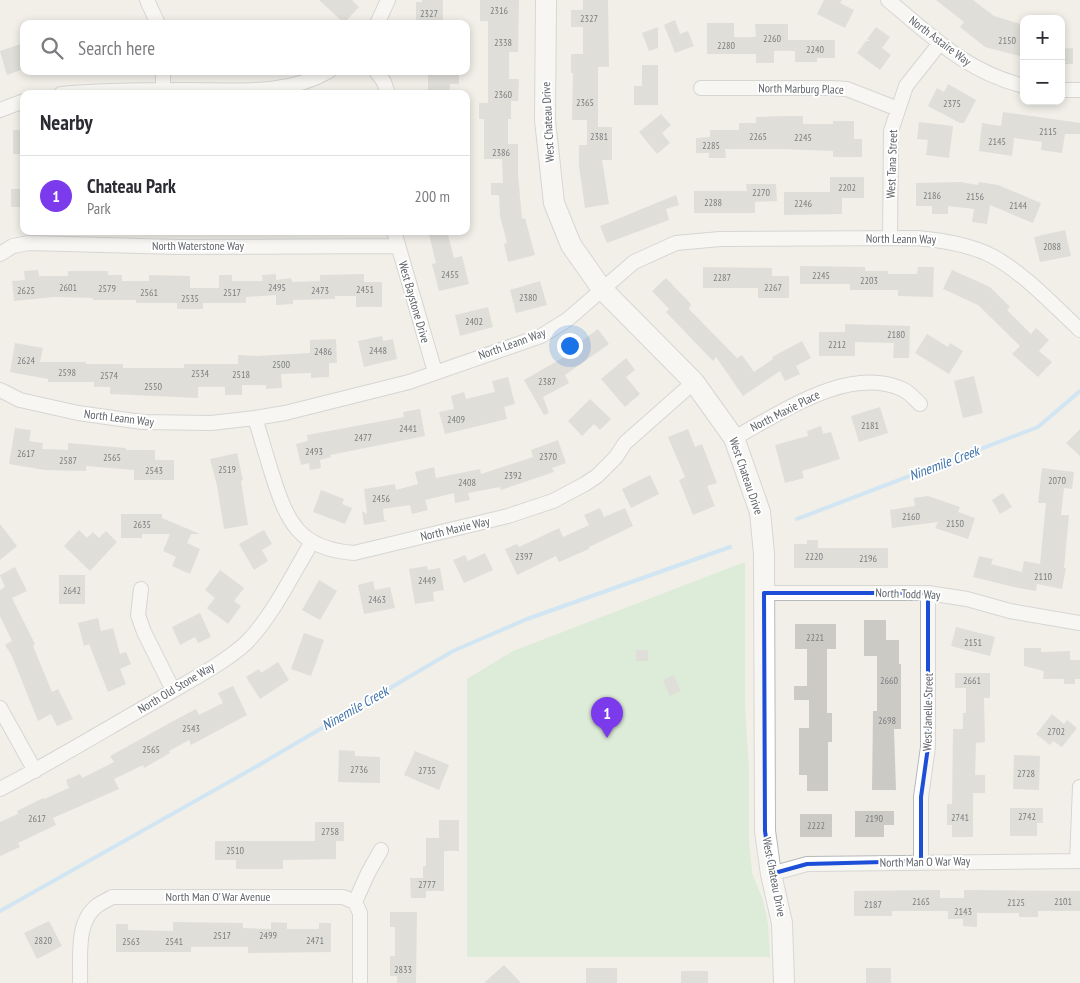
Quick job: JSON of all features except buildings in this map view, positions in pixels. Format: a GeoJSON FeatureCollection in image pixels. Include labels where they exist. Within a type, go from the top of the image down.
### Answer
{"type":"FeatureCollection","features":[{"type":"Feature","properties":{"kind":"street"},"geometry":{"type":"LineString","coordinates":[[147,0],[156,20]]}},
{"type":"Feature","properties":{"kind":"street"},"geometry":{"type":"LineString","coordinates":[[379,20],[388,0]]}},
{"type":"Feature","properties":{"kind":"street","name":"West Chateau Drive"},"geometry":{"type":"LineString","coordinates":[[546,0],[545,120],[554,203],[570,245],[602,289],[694,382],[734,438],[760,512],[764,554],[765,831],[771,874],[782,923],[784,983]]}},
{"type":"Feature","properties":{"kind":"street","name":"North Astaire Way"},"geometry":{"type":"LineString","coordinates":[[888,0],[965,63],[994,77],[1020,85]]}},
{"type":"Feature","properties":{"kind":"street","name":"West Tana Street"},"geometry":{"type":"LineString","coordinates":[[890,238],[891,131],[906,86],[940,43]]}},
{"type":"Feature","properties":{"kind":"street"},"geometry":{"type":"LineString","coordinates":[[163,75],[163,90],[278,89],[307,82],[321,75]]}},
{"type":"Feature","properties":{"kind":"street"},"geometry":{"type":"LineString","coordinates":[[379,75],[387,90]]}},
{"type":"Feature","properties":{"kind":"street","name":"North Marburg Place"},"geometry":{"type":"LineString","coordinates":[[701,88],[831,88],[847,90],[898,109]]}},
{"type":"Feature","properties":{"kind":"street"},"geometry":{"type":"LineString","coordinates":[[1065,90],[1080,90]]}},
{"type":"Feature","properties":{"kind":"street"},"geometry":{"type":"LineString","coordinates":[[0,110],[20,103]]}},
{"type":"Feature","properties":{"kind":"street","name":"West Baystone Drive"},"geometry":{"type":"LineString","coordinates":[[395,235],[435,372]]}},
{"type":"Feature","properties":{"kind":"street","name":"North Leann Way"},"geometry":{"type":"LineString","coordinates":[[0,390],[20,400],[87,415],[142,422],[176,424],[211,423],[285,413],[394,386],[541,336],[567,320],[634,262],[676,243],[720,239],[917,238],[946,240],[991,255],[1026,280],[1077,322]]}},
{"type":"Feature","properties":{"kind":"street","name":"North Waterstone Way"},"geometry":{"type":"LineString","coordinates":[[0,254],[13,246],[29,243],[177,247],[398,246]]}},
{"type":"Feature","properties":{"kind":"street","name":"North Maxie Way"},"geometry":{"type":"LineString","coordinates":[[255,418],[286,515],[295,527],[312,542],[337,552],[354,553],[508,516],[553,501],[597,476],[616,457],[624,443],[694,382]]}},
{"type":"Feature","properties":{"kind":"street","name":"North Maxie Place"},"geometry":{"type":"LineString","coordinates":[[734,438],[819,393],[844,385],[867,382],[891,385],[904,390],[920,404]]}},
{"type":"Feature","properties":{"kind":"street","name":"North Old Stone Way"},"geometry":{"type":"LineString","coordinates":[[0,789],[35,771],[236,651],[247,642],[266,618],[312,542]]}},
{"type":"Feature","properties":{"kind":"street"},"geometry":{"type":"LineString","coordinates":[[140,589],[138,615],[144,632],[173,690]]}},
{"type":"Feature","properties":{"kind":"street","name":"North Todd Way"},"geometry":{"type":"LineString","coordinates":[[764,593],[928,593],[967,599],[1010,611],[1080,623]]}},
{"type":"Feature","properties":{"kind":"street","name":"West Janelle Street"},"geometry":{"type":"LineString","coordinates":[[922,861],[922,797],[928,747],[928,593]]}},
{"type":"Feature","properties":{"kind":"street"},"geometry":{"type":"LineString","coordinates":[[0,708],[35,771]]}},
{"type":"Feature","properties":{"kind":"street"},"geometry":{"type":"LineString","coordinates":[[1078,861],[1080,787]]}},
{"type":"Feature","properties":{"kind":"street"},"geometry":{"type":"LineString","coordinates":[[360,983],[360,913],[355,902],[368,873],[382,850]]}},
{"type":"Feature","properties":{"kind":"street","name":"North Man O War Way"},"geometry":{"type":"LineString","coordinates":[[771,874],[807,864],[922,861],[1078,861]]}},
{"type":"Feature","properties":{"kind":"street","name":"North Man O' War Avenue"},"geometry":{"type":"LineString","coordinates":[[80,983],[81,934],[87,918],[97,906],[112,897],[343,897],[355,902]]}},
{"type":"Feature","properties":{"kind":"highlighted area"},"geometry":{"type":"Polygon","coordinates":[[[764,593],[928,593],[928,747],[921,797],[921,861],[807,864],[771,874],[765,831],[764,593]]]}},
{"type":"Feature","properties":{"kind":"green space"},"geometry":{"type":"Polygon","coordinates":[[[745,562],[745,708],[749,768],[749,840],[752,873],[763,900],[768,924],[770,957],[467,957],[467,679],[513,651],[745,562]]]}},
{"type":"Feature","properties":{"kind":"waterway","name":"Ninemile Creek"},"geometry":{"type":"LineString","coordinates":[[797,519],[1038,427],[1080,391]]}},
{"type":"Feature","properties":{"kind":"waterway","name":"Ninemile Creek"},"geometry":{"type":"LineString","coordinates":[[0,911],[259,765],[453,651],[527,619],[730,547]]}},
{"type":"Feature","properties":{"kind":"place","name":"Chateau Park"},"geometry":{"type":"Point","coordinates":[607,738]}}]}
